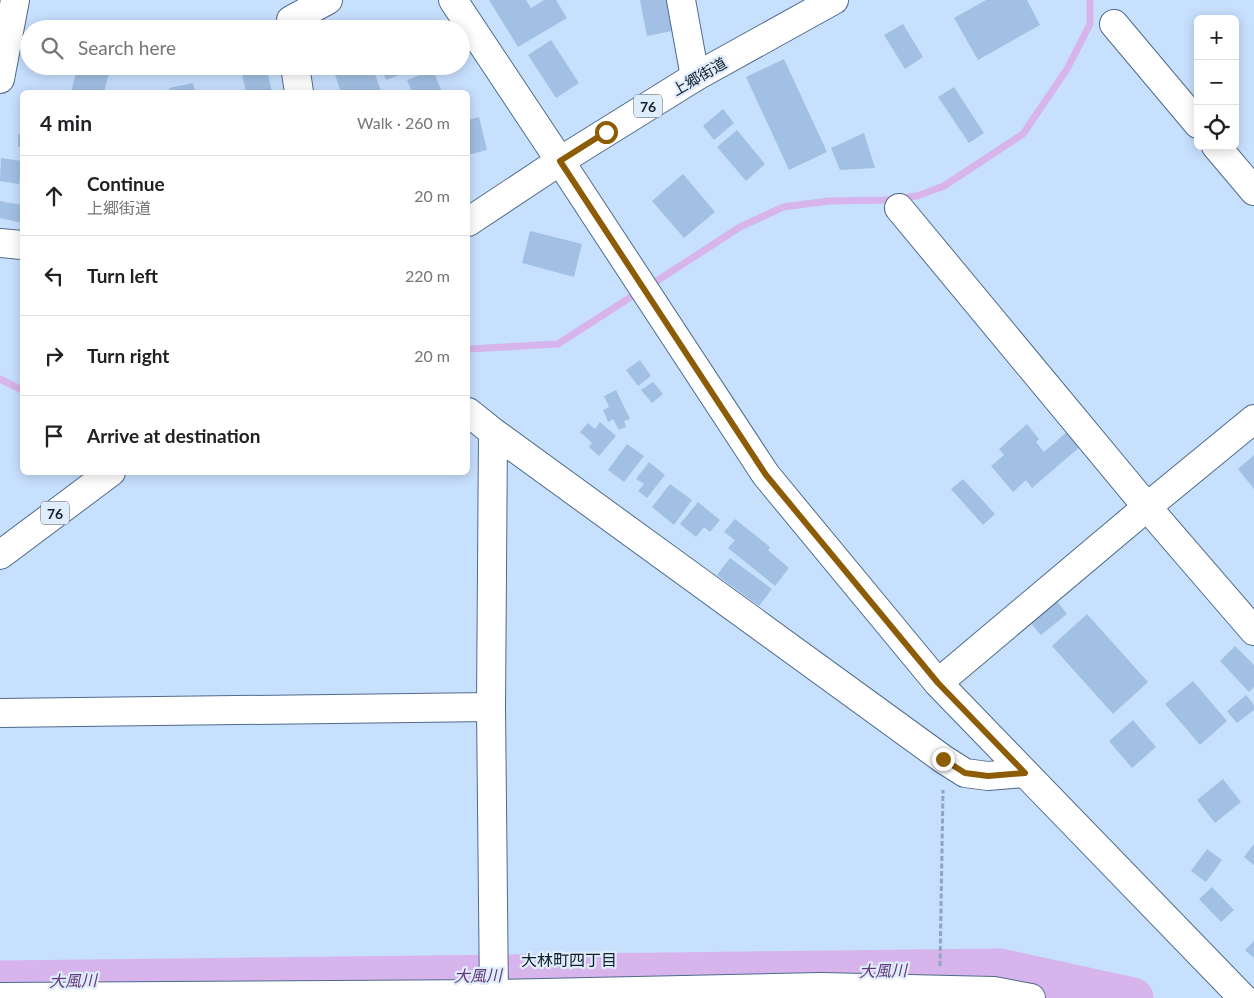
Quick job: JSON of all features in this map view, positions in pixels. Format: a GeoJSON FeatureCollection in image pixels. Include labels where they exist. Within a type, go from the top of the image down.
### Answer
{"type":"FeatureCollection","features":[{"type":"Feature","properties":{"kind":"street"},"geometry":{"type":"LineString","coordinates":[[0,79],[15,0]]}},
{"type":"Feature","properties":{"kind":"street"},"geometry":{"type":"LineString","coordinates":[[290,20],[328,0]]}},
{"type":"Feature","properties":{"kind":"street"},"geometry":{"type":"LineString","coordinates":[[453,0],[466,20]]}},
{"type":"Feature","properties":{"kind":"street"},"geometry":{"type":"LineString","coordinates":[[681,0],[695,77]]}},
{"type":"Feature","properties":{"kind":"street","name":"上郷街道"},"geometry":{"type":"LineString","coordinates":[[470,221],[560,161],[695,77],[834,0]]}},
{"type":"Feature","properties":{"kind":"street"},"geometry":{"type":"LineString","coordinates":[[1114,24],[1194,119]]}},
{"type":"Feature","properties":{"kind":"street"},"geometry":{"type":"LineString","coordinates":[[470,26],[766,475],[938,683],[1243,998]]}},
{"type":"Feature","properties":{"kind":"street"},"geometry":{"type":"LineString","coordinates":[[296,75],[299,90]]}},
{"type":"Feature","properties":{"kind":"street"},"geometry":{"type":"LineString","coordinates":[[1219,150],[1254,191]]}},
{"type":"Feature","properties":{"kind":"street"},"geometry":{"type":"LineString","coordinates":[[899,208],[1147,507],[1254,631]]}},
{"type":"Feature","properties":{"kind":"street"},"geometry":{"type":"LineString","coordinates":[[0,243],[20,245]]}},
{"type":"Feature","properties":{"kind":"street"},"geometry":{"type":"LineString","coordinates":[[470,414],[943,759],[965,773],[988,776],[1025,773]]}},
{"type":"Feature","properties":{"kind":"street"},"geometry":{"type":"LineString","coordinates":[[938,683],[1254,419]]}},
{"type":"Feature","properties":{"kind":"street"},"geometry":{"type":"LineString","coordinates":[[493,432],[494,996]]}},
{"type":"Feature","properties":{"kind":"street","name":"76"},"geometry":{"type":"LineString","coordinates":[[0,555],[106,475]]}},
{"type":"Feature","properties":{"kind":"street"},"geometry":{"type":"LineString","coordinates":[[0,714],[492,707]]}},
{"type":"Feature","properties":{"kind":"street"},"geometry":{"type":"LineString","coordinates":[[0,997],[494,996],[821,987],[994,991],[1031,998]]}},
{"type":"Feature","properties":{"kind":"path"},"geometry":{"type":"LineString","coordinates":[[940,990],[943,759]]}},
{"type":"Feature","properties":{"kind":"building"},"geometry":{"type":"Polygon","coordinates":[[[489,0],[526,0],[531,8],[544,0],[556,0],[567,18],[518,47],[489,0]]]}},
{"type":"Feature","properties":{"kind":"building"},"geometry":{"type":"Polygon","coordinates":[[[640,0],[666,0],[672,31],[647,36],[640,0]]]}},
{"type":"Feature","properties":{"kind":"building"},"geometry":{"type":"Polygon","coordinates":[[[986,0],[1027,0],[1040,25],[978,60],[954,18],[986,0]]]}},
{"type":"Feature","properties":{"kind":"building"},"geometry":{"type":"Polygon","coordinates":[[[903,24],[923,57],[905,69],[884,35],[903,24]]]}},
{"type":"Feature","properties":{"kind":"building"},"geometry":{"type":"Polygon","coordinates":[[[551,40],[579,83],[556,98],[528,55],[551,40]]]}},
{"type":"Feature","properties":{"kind":"building"},"geometry":{"type":"Polygon","coordinates":[[[784,59],[827,152],[789,170],[746,77],[784,59]]]}},
{"type":"Feature","properties":{"kind":"building"},"geometry":{"type":"Polygon","coordinates":[[[76,75],[109,75],[105,90],[72,90],[76,75]]]}},
{"type":"Feature","properties":{"kind":"building"},"geometry":{"type":"Polygon","coordinates":[[[242,75],[268,75],[272,90],[246,90],[242,75]]]}},
{"type":"Feature","properties":{"kind":"building"},"geometry":{"type":"Polygon","coordinates":[[[335,75],[375,75],[381,90],[340,90],[335,75]]]}},
{"type":"Feature","properties":{"kind":"building"},"geometry":{"type":"Polygon","coordinates":[[[384,75],[399,75],[386,80],[384,75]]]}},
{"type":"Feature","properties":{"kind":"building"},"geometry":{"type":"Polygon","coordinates":[[[420,75],[435,75],[441,90],[411,90],[407,80],[420,75]]]}},
{"type":"Feature","properties":{"kind":"building"},"geometry":{"type":"Polygon","coordinates":[[[193,83],[195,90],[170,90],[169,88],[193,83]]]}},
{"type":"Feature","properties":{"kind":"building"},"geometry":{"type":"Polygon","coordinates":[[[954,87],[984,133],[969,143],[938,97],[954,87]]]}},
{"type":"Feature","properties":{"kind":"building"},"geometry":{"type":"Polygon","coordinates":[[[723,109],[734,123],[714,140],[703,126],[723,109]]]}},
{"type":"Feature","properties":{"kind":"building"},"geometry":{"type":"Polygon","coordinates":[[[479,117],[487,150],[470,154],[470,119],[479,117]]]}},
{"type":"Feature","properties":{"kind":"building"},"geometry":{"type":"Polygon","coordinates":[[[737,130],[765,164],[746,181],[717,147],[737,130]]]}},
{"type":"Feature","properties":{"kind":"building"},"geometry":{"type":"Polygon","coordinates":[[[864,133],[875,168],[840,170],[831,148],[864,133]]]}},
{"type":"Feature","properties":{"kind":"building"},"geometry":{"type":"Polygon","coordinates":[[[18,134],[20,134],[20,147],[18,147],[18,134]]]}},
{"type":"Feature","properties":{"kind":"building"},"geometry":{"type":"Polygon","coordinates":[[[1,158],[20,161],[19,184],[0,181],[1,158]]]}},
{"type":"Feature","properties":{"kind":"building"},"geometry":{"type":"Polygon","coordinates":[[[683,174],[715,212],[684,238],[652,201],[683,174]]]}},
{"type":"Feature","properties":{"kind":"building"},"geometry":{"type":"Polygon","coordinates":[[[0,201],[20,205],[20,223],[0,218],[0,201]]]}},
{"type":"Feature","properties":{"kind":"building"},"geometry":{"type":"Polygon","coordinates":[[[530,231],[582,244],[574,277],[522,263],[530,231]]]}},
{"type":"Feature","properties":{"kind":"building"},"geometry":{"type":"Polygon","coordinates":[[[640,360],[651,376],[638,386],[626,370],[640,360]]]}},
{"type":"Feature","properties":{"kind":"building"},"geometry":{"type":"Polygon","coordinates":[[[653,382],[663,394],[652,403],[641,390],[653,382]]]}},
{"type":"Feature","properties":{"kind":"building"},"geometry":{"type":"Polygon","coordinates":[[[616,390],[630,419],[624,421],[626,427],[619,430],[613,419],[608,422],[603,410],[609,407],[604,396],[616,390]]]}},
{"type":"Feature","properties":{"kind":"building"},"geometry":{"type":"Polygon","coordinates":[[[600,422],[616,436],[599,456],[589,447],[592,443],[580,432],[588,423],[595,429],[600,422]]]}},
{"type":"Feature","properties":{"kind":"building"},"geometry":{"type":"Polygon","coordinates":[[[1027,424],[1039,439],[1036,442],[1044,452],[1069,430],[1082,445],[1032,488],[1026,480],[1013,492],[991,466],[1004,455],[999,449],[1027,424]]]}},
{"type":"Feature","properties":{"kind":"building"},"geometry":{"type":"Polygon","coordinates":[[[627,444],[644,456],[624,482],[608,470],[627,444]]]}},
{"type":"Feature","properties":{"kind":"building"},"geometry":{"type":"Polygon","coordinates":[[[1254,455],[1254,489],[1238,469],[1254,455]]]}},
{"type":"Feature","properties":{"kind":"building"},"geometry":{"type":"Polygon","coordinates":[[[649,462],[665,475],[647,498],[638,491],[644,484],[636,479],[649,462]]]}},
{"type":"Feature","properties":{"kind":"building"},"geometry":{"type":"Polygon","coordinates":[[[963,479],[995,514],[983,525],[951,489],[963,479]]]}},
{"type":"Feature","properties":{"kind":"building"},"geometry":{"type":"Polygon","coordinates":[[[670,484],[692,500],[674,525],[652,507],[670,484]]]}},
{"type":"Feature","properties":{"kind":"building"},"geometry":{"type":"Polygon","coordinates":[[[698,502],[720,520],[710,532],[704,527],[696,537],[680,524],[698,502]]]}},
{"type":"Feature","properties":{"kind":"building"},"geometry":{"type":"Polygon","coordinates":[[[735,519],[770,547],[768,550],[789,568],[775,586],[728,548],[735,540],[724,532],[735,519]]]}},
{"type":"Feature","properties":{"kind":"building"},"geometry":{"type":"Polygon","coordinates":[[[730,558],[772,589],[759,606],[717,575],[730,558]]]}},
{"type":"Feature","properties":{"kind":"building"},"geometry":{"type":"Polygon","coordinates":[[[1053,596],[1067,614],[1041,635],[1026,618],[1053,596]]]}},
{"type":"Feature","properties":{"kind":"building"},"geometry":{"type":"Polygon","coordinates":[[[1087,614],[1148,682],[1113,714],[1052,646],[1087,614]]]}},
{"type":"Feature","properties":{"kind":"building"},"geometry":{"type":"Polygon","coordinates":[[[1235,646],[1254,665],[1254,687],[1249,692],[1220,661],[1235,646]]]}},
{"type":"Feature","properties":{"kind":"building"},"geometry":{"type":"Polygon","coordinates":[[[1193,681],[1227,721],[1200,745],[1165,704],[1193,681]]]}},
{"type":"Feature","properties":{"kind":"building"},"geometry":{"type":"Polygon","coordinates":[[[1246,695],[1254,705],[1254,710],[1237,723],[1227,711],[1246,695]]]}},
{"type":"Feature","properties":{"kind":"building"},"geometry":{"type":"Polygon","coordinates":[[[1133,720],[1156,747],[1132,768],[1109,741],[1133,720]]]}},
{"type":"Feature","properties":{"kind":"building"},"geometry":{"type":"Polygon","coordinates":[[[1223,779],[1241,802],[1215,823],[1197,800],[1223,779]]]}},
{"type":"Feature","properties":{"kind":"building"},"geometry":{"type":"Polygon","coordinates":[[[1254,844],[1254,865],[1244,857],[1254,844]]]}},
{"type":"Feature","properties":{"kind":"building"},"geometry":{"type":"Polygon","coordinates":[[[1207,849],[1222,860],[1206,882],[1191,871],[1207,849]]]}},
{"type":"Feature","properties":{"kind":"building"},"geometry":{"type":"Polygon","coordinates":[[[1212,887],[1234,910],[1221,922],[1199,899],[1212,887]]]}},
{"type":"Feature","properties":{"kind":"building"},"geometry":{"type":"Polygon","coordinates":[[[1254,941],[1254,958],[1245,950],[1254,941]]]}},
{"type":"Feature","properties":{"kind":"waterway"},"geometry":{"type":"LineString","coordinates":[[649,286],[740,227],[783,207],[829,201],[886,200],[917,196],[944,186],[1023,134],[1067,69],[1090,24],[1090,0]]}},
{"type":"Feature","properties":{"kind":"waterway"},"geometry":{"type":"LineString","coordinates":[[470,349],[558,344],[640,291]]}},
{"type":"Feature","properties":{"kind":"waterway"},"geometry":{"type":"LineString","coordinates":[[0,379],[20,389]]}},
{"type":"Feature","properties":{"kind":"waterway","name":"大風川"},"geometry":{"type":"LineString","coordinates":[[0,981],[1000,969],[1133,998]]}},
{"type":"Feature","properties":{"kind":"district","name":"大林町四丁目"},"geometry":{"type":"Point","coordinates":[569,959]}},
{"type":"Feature","properties":{"kind":"route"},"geometry":{"type":"LineString","coordinates":[[606,132],[560,161],[766,475],[938,683],[1025,773],[988,776],[965,773],[943,759]]}}]}
